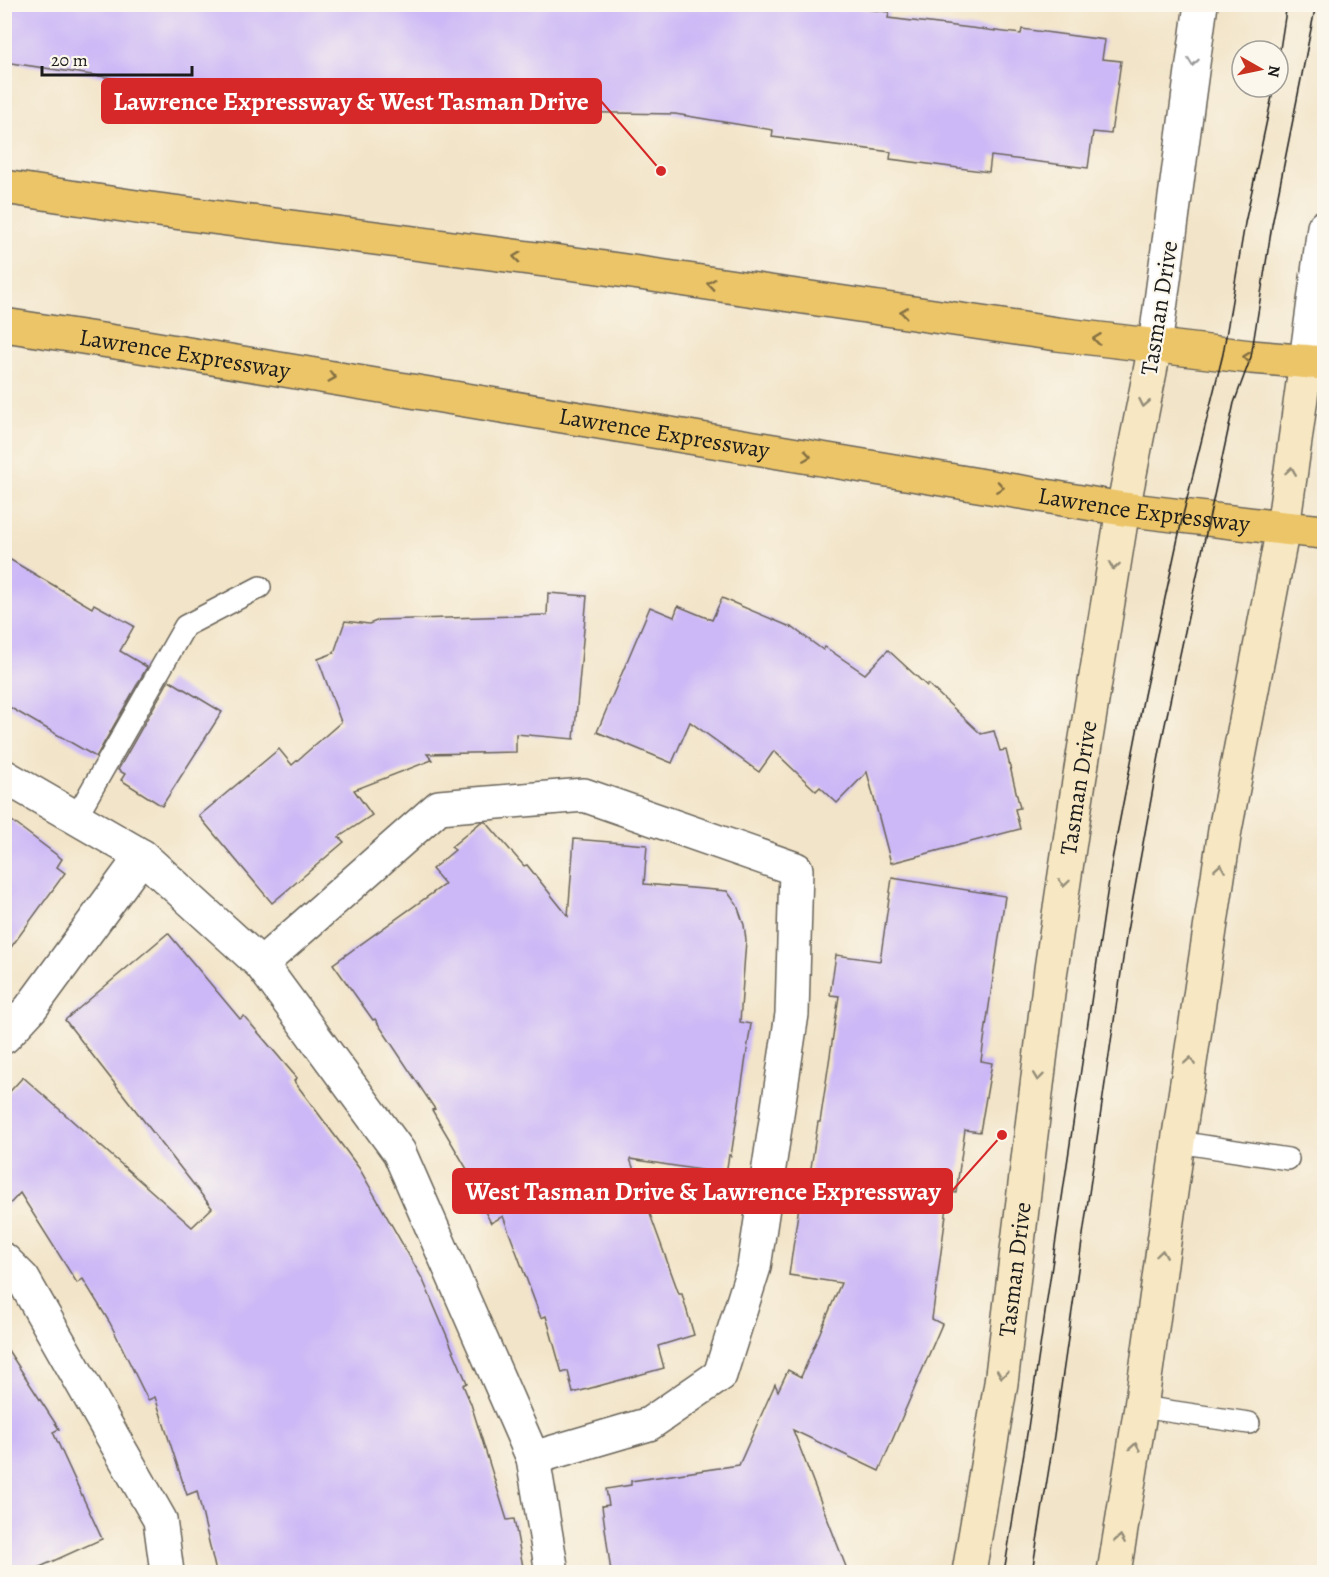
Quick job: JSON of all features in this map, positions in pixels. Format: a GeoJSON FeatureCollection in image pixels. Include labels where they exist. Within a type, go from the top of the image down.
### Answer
{"type":"FeatureCollection","features":[{"type":"Feature","properties":{"kind":"highway"},"geometry":{"type":"LineString","coordinates":[[4,187],[143,208],[591,266],[1057,334],[1251,357],[1315,362]]}},
{"type":"Feature","properties":{"kind":"highway","name":"Lawrence Expressway"},"geometry":{"type":"LineString","coordinates":[[4,325],[1123,509],[1324,532]]}},
{"type":"Feature","properties":{"kind":"main road","name":"Tasman Drive"},"geometry":{"type":"LineString","coordinates":[[969,1572],[1000,1383],[1051,969],[1123,509],[1155,346]]}},
{"type":"Feature","properties":{"kind":"main road"},"geometry":{"type":"LineString","coordinates":[[1114,1572],[1141,1407],[1178,1142],[1226,830],[1315,362]]}},
{"type":"Feature","properties":{"kind":"street","name":"Tasman Drive"},"geometry":{"type":"LineString","coordinates":[[1155,346],[1201,4]]}},
{"type":"Feature","properties":{"kind":"street"},"geometry":{"type":"LineString","coordinates":[[1315,362],[1324,227]]}},
{"type":"Feature","properties":{"kind":"street"},"geometry":{"type":"LineString","coordinates":[[4,776],[142,856],[261,964],[399,1152],[533,1458],[552,1572]]}},
{"type":"Feature","properties":{"kind":"street"},"geometry":{"type":"LineString","coordinates":[[261,964],[439,807],[584,795],[796,869],[792,1014],[768,1175],[754,1267],[720,1375],[650,1424],[533,1458]]}},
{"type":"Feature","properties":{"kind":"street"},"geometry":{"type":"LineString","coordinates":[[4,1037],[30,1009],[142,856]]}},
{"type":"Feature","properties":{"kind":"street"},"geometry":{"type":"LineString","coordinates":[[4,1260],[23,1280],[160,1520],[167,1572]]}},
{"type":"Feature","properties":{"kind":"lane"},"geometry":{"type":"LineString","coordinates":[[76,817],[185,626],[260,587]]}},
{"type":"Feature","properties":{"kind":"lane"},"geometry":{"type":"LineString","coordinates":[[1178,1142],[1288,1159]]}},
{"type":"Feature","properties":{"kind":"lane"},"geometry":{"type":"LineString","coordinates":[[1141,1407],[1249,1423]]}},
{"type":"Feature","properties":{"kind":"building"},"geometry":{"type":"Polygon","coordinates":[[[4,4],[827,4],[889,12],[888,18],[1021,34],[1022,29],[1105,40],[1102,59],[1121,61],[1111,134],[1093,132],[1088,168],[991,156],[989,172],[890,159],[891,152],[772,137],[773,130],[675,114],[556,112],[556,102],[339,97],[339,114],[4,62],[4,4]]]}},
{"type":"Feature","properties":{"kind":"building"},"geometry":{"type":"Polygon","coordinates":[[[4,556],[92,608],[94,604],[134,626],[120,651],[147,667],[96,757],[4,704],[4,556]]]}},
{"type":"Feature","properties":{"kind":"building"},"geometry":{"type":"Polygon","coordinates":[[[548,593],[587,596],[574,739],[516,734],[516,752],[427,754],[432,760],[354,790],[372,815],[339,837],[344,842],[272,903],[199,816],[279,749],[292,765],[341,722],[318,659],[334,653],[345,621],[369,624],[379,620],[547,615],[548,593]]]}},
{"type":"Feature","properties":{"kind":"building"},"geometry":{"type":"Polygon","coordinates":[[[722,598],[793,628],[823,650],[825,647],[865,674],[888,650],[981,734],[994,731],[1000,751],[1006,750],[1020,808],[1015,809],[1020,829],[891,863],[867,772],[837,803],[820,787],[816,791],[774,751],[759,772],[690,722],[672,763],[597,732],[650,607],[674,617],[678,606],[712,620],[722,598]]]}},
{"type":"Feature","properties":{"kind":"building"},"geometry":{"type":"Polygon","coordinates":[[[169,680],[222,712],[162,806],[121,780],[125,774],[118,770],[169,680]]]}},
{"type":"Feature","properties":{"kind":"building"},"geometry":{"type":"Polygon","coordinates":[[[4,815],[62,859],[57,867],[65,873],[4,957],[4,815]]]}},
{"type":"Feature","properties":{"kind":"building"},"geometry":{"type":"Polygon","coordinates":[[[481,822],[486,822],[524,866],[527,865],[568,916],[574,839],[647,845],[644,884],[727,891],[737,905],[744,925],[746,940],[740,1022],[751,1024],[731,1156],[729,1155],[726,1174],[630,1159],[679,1294],[682,1294],[694,1335],[658,1346],[664,1368],[573,1393],[568,1371],[562,1373],[546,1316],[541,1318],[503,1216],[491,1223],[470,1183],[474,1181],[432,1110],[435,1109],[375,1019],[373,1020],[333,964],[445,884],[432,869],[455,850],[451,847],[481,822]]]}},
{"type":"Feature","properties":{"kind":"building"},"geometry":{"type":"Polygon","coordinates":[[[892,878],[1005,896],[981,1061],[992,1063],[980,1132],[965,1130],[956,1193],[949,1192],[932,1319],[942,1324],[879,1471],[793,1430],[848,1572],[611,1572],[602,1506],[609,1505],[606,1489],[631,1485],[631,1481],[739,1465],[775,1384],[778,1391],[788,1370],[801,1377],[841,1283],[789,1275],[799,1206],[805,1207],[839,996],[830,995],[836,955],[880,961],[892,878]]]}},
{"type":"Feature","properties":{"kind":"building"},"geometry":{"type":"Polygon","coordinates":[[[168,933],[240,1019],[244,1016],[297,1078],[294,1081],[359,1168],[423,1280],[467,1383],[463,1385],[507,1520],[514,1519],[524,1572],[216,1572],[197,1491],[187,1495],[155,1397],[148,1400],[110,1323],[83,1279],[77,1283],[20,1193],[4,1210],[4,1098],[23,1077],[192,1227],[212,1208],[65,1020],[168,933]]]}},
{"type":"Feature","properties":{"kind":"building"},"geometry":{"type":"Polygon","coordinates":[[[4,1344],[59,1429],[53,1432],[102,1539],[29,1572],[4,1572],[4,1344]]]}},
{"type":"Feature","properties":{"kind":"tram line"},"geometry":{"type":"LineString","coordinates":[[1282,39],[1287,4]]}},
{"type":"Feature","properties":{"kind":"tram line"},"geometry":{"type":"LineString","coordinates":[[1032,1572],[1127,931],[1163,734],[1234,403],[1251,357],[1272,225],[1316,4]]}},
{"type":"Feature","properties":{"kind":"tram line"},"geometry":{"type":"LineString","coordinates":[[1004,1572],[1028,1428],[1112,860],[1144,695],[1183,515],[1223,354],[1245,223],[1271,99]]}},
{"type":"Feature","properties":{"kind":"place","name":"Lawrence Expressway & West Tasman Drive"},"geometry":{"type":"Point","coordinates":[661,171]}},
{"type":"Feature","properties":{"kind":"place","name":"West Tasman Drive & Lawrence Expressway"},"geometry":{"type":"Point","coordinates":[1002,1135]}}]}
